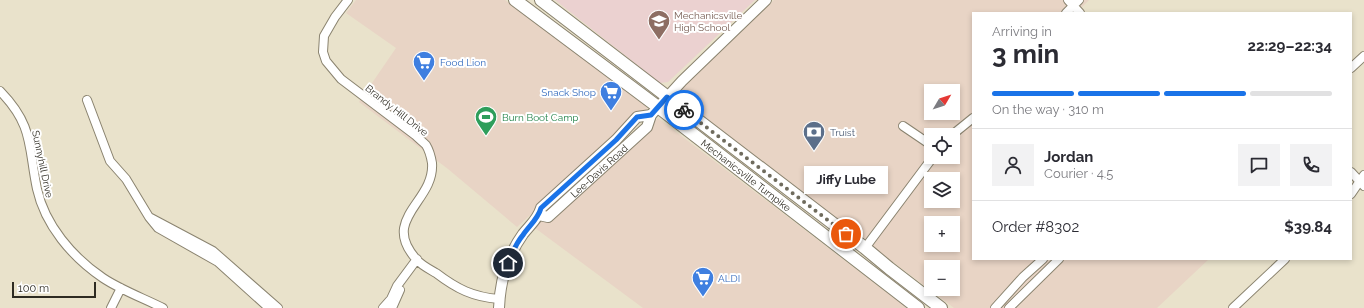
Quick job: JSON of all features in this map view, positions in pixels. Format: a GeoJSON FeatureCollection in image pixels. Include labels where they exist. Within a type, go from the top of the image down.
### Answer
{"type":"FeatureCollection","features":[{"type":"Feature","properties":{"kind":"highway","name":"Mechanicsville Turnpike"},"geometry":{"type":"LineString","coordinates":[[515,0],[649,102],[654,111],[918,308]]}},
{"type":"Feature","properties":{"kind":"highway","name":"Mechanicsville Turnpike"},"geometry":{"type":"LineString","coordinates":[[541,0],[866,248],[889,268],[941,308]]}},
{"type":"Feature","properties":{"kind":"main road","name":"Lee-Davis Road"},"geometry":{"type":"LineString","coordinates":[[539,215],[548,217],[647,127],[654,111],[667,97],[766,0]]}},
{"type":"Feature","properties":{"kind":"main road","name":"Lee-Davis Road"},"geometry":{"type":"LineString","coordinates":[[499,304],[506,269],[513,251],[523,234],[539,215],[541,208],[616,140],[637,117],[654,111]]}},
{"type":"Feature","properties":{"kind":"main road"},"geometry":{"type":"LineString","coordinates":[[580,188],[580,181],[598,156]]}},
{"type":"Feature","properties":{"kind":"street","name":"Brandy Hill Drive"},"geometry":{"type":"LineString","coordinates":[[348,0],[328,26],[324,36],[323,52],[326,61],[341,79],[415,135],[425,145],[430,154],[432,170],[431,179],[407,217],[404,231],[406,242],[419,261],[450,285],[499,304]]}},
{"type":"Feature","properties":{"kind":"street"},"geometry":{"type":"LineString","coordinates":[[1067,12],[1073,2],[1079,12]]}},
{"type":"Feature","properties":{"kind":"street"},"geometry":{"type":"LineString","coordinates":[[1352,67],[1364,56]]}},
{"type":"Feature","properties":{"kind":"street","name":"Sunnyhill Drive"},"geometry":{"type":"LineString","coordinates":[[0,91],[16,109],[26,129],[41,202],[49,221],[60,237],[81,261],[103,278],[163,308]]}},
{"type":"Feature","properties":{"kind":"street"},"geometry":{"type":"LineString","coordinates":[[87,100],[110,161],[126,179],[149,217],[158,228],[218,262],[269,308]]}},
{"type":"Feature","properties":{"kind":"street"},"geometry":{"type":"LineString","coordinates":[[960,129],[972,119]]}},
{"type":"Feature","properties":{"kind":"street"},"geometry":{"type":"LineString","coordinates":[[903,126],[924,140]]}},
{"type":"Feature","properties":{"kind":"street"},"geometry":{"type":"LineString","coordinates":[[866,248],[928,164]]}},
{"type":"Feature","properties":{"kind":"street"},"geometry":{"type":"LineString","coordinates":[[1352,173],[1363,181],[1352,193]]}},
{"type":"Feature","properties":{"kind":"street"},"geometry":{"type":"LineString","coordinates":[[149,217],[213,252],[278,308]]}},
{"type":"Feature","properties":{"kind":"street"},"geometry":{"type":"LineString","coordinates":[[995,308],[1023,277],[1042,260]]}},
{"type":"Feature","properties":{"kind":"street"},"geometry":{"type":"LineString","coordinates":[[1009,308],[1058,260]]}},
{"type":"Feature","properties":{"kind":"street"},"geometry":{"type":"LineString","coordinates":[[1232,308],[1284,260]]}},
{"type":"Feature","properties":{"kind":"street"},"geometry":{"type":"LineString","coordinates":[[383,308],[397,286],[419,261]]}},
{"type":"Feature","properties":{"kind":"street"},"geometry":{"type":"LineString","coordinates":[[392,308],[403,285],[419,261]]}},
{"type":"Feature","properties":{"kind":"street"},"geometry":{"type":"LineString","coordinates":[[111,308],[121,288]]}},
{"type":"Feature","properties":{"kind":"shaded area"},"geometry":{"type":"Polygon","coordinates":[[[356,0],[505,0],[648,108],[517,227],[448,169],[359,102],[396,48],[346,13],[356,0]]]}},
{"type":"Feature","properties":{"kind":"shaded area","name":"Mechanicsville High School"},"geometry":{"type":"Polygon","coordinates":[[[555,0],[755,0],[668,82],[660,83],[555,0]]]}},
{"type":"Feature","properties":{"kind":"shaded area"},"geometry":{"type":"Polygon","coordinates":[[[774,0],[1089,0],[1077,12],[972,12],[972,260],[1208,260],[1157,308],[954,308],[938,296],[960,296],[960,260],[924,260],[924,285],[772,171],[685,102],[682,96],[683,87],[774,0]]]}},
{"type":"Feature","properties":{"kind":"shaded area"},"geometry":{"type":"Polygon","coordinates":[[[658,118],[907,308],[643,308],[535,228],[554,206],[614,158],[658,118]]]}},
{"type":"Feature","properties":{"kind":"way so far"},"geometry":{"type":"LineString","coordinates":[[684,110],[846,234]]}},
{"type":"Feature","properties":{"kind":"place","name":"Mechanicsville High School"},"geometry":{"type":"Point","coordinates":[659,40]}},
{"type":"Feature","properties":{"kind":"place","name":"Food Lion"},"geometry":{"type":"Point","coordinates":[424,82]}},
{"type":"Feature","properties":{"kind":"place","name":"Snack Shop"},"geometry":{"type":"Point","coordinates":[611,112]}},
{"type":"Feature","properties":{"kind":"place","name":"Burn Boot Camp"},"geometry":{"type":"Point","coordinates":[486,136]}},
{"type":"Feature","properties":{"kind":"place","name":"Truist"},"geometry":{"type":"Point","coordinates":[814,152]}},
{"type":"Feature","properties":{"kind":"place","name":"Jiffy Lube"},"geometry":{"type":"Point","coordinates":[846,234]}},
{"type":"Feature","properties":{"kind":"place","name":"ALDI"},"geometry":{"type":"Point","coordinates":[703,298]}},
{"type":"Feature","properties":{"kind":"route"},"geometry":{"type":"LineString","coordinates":[[508,263],[517,243],[539,215],[541,208],[616,140],[624,129],[637,117],[651,115],[667,97],[684,110]]}}]}
